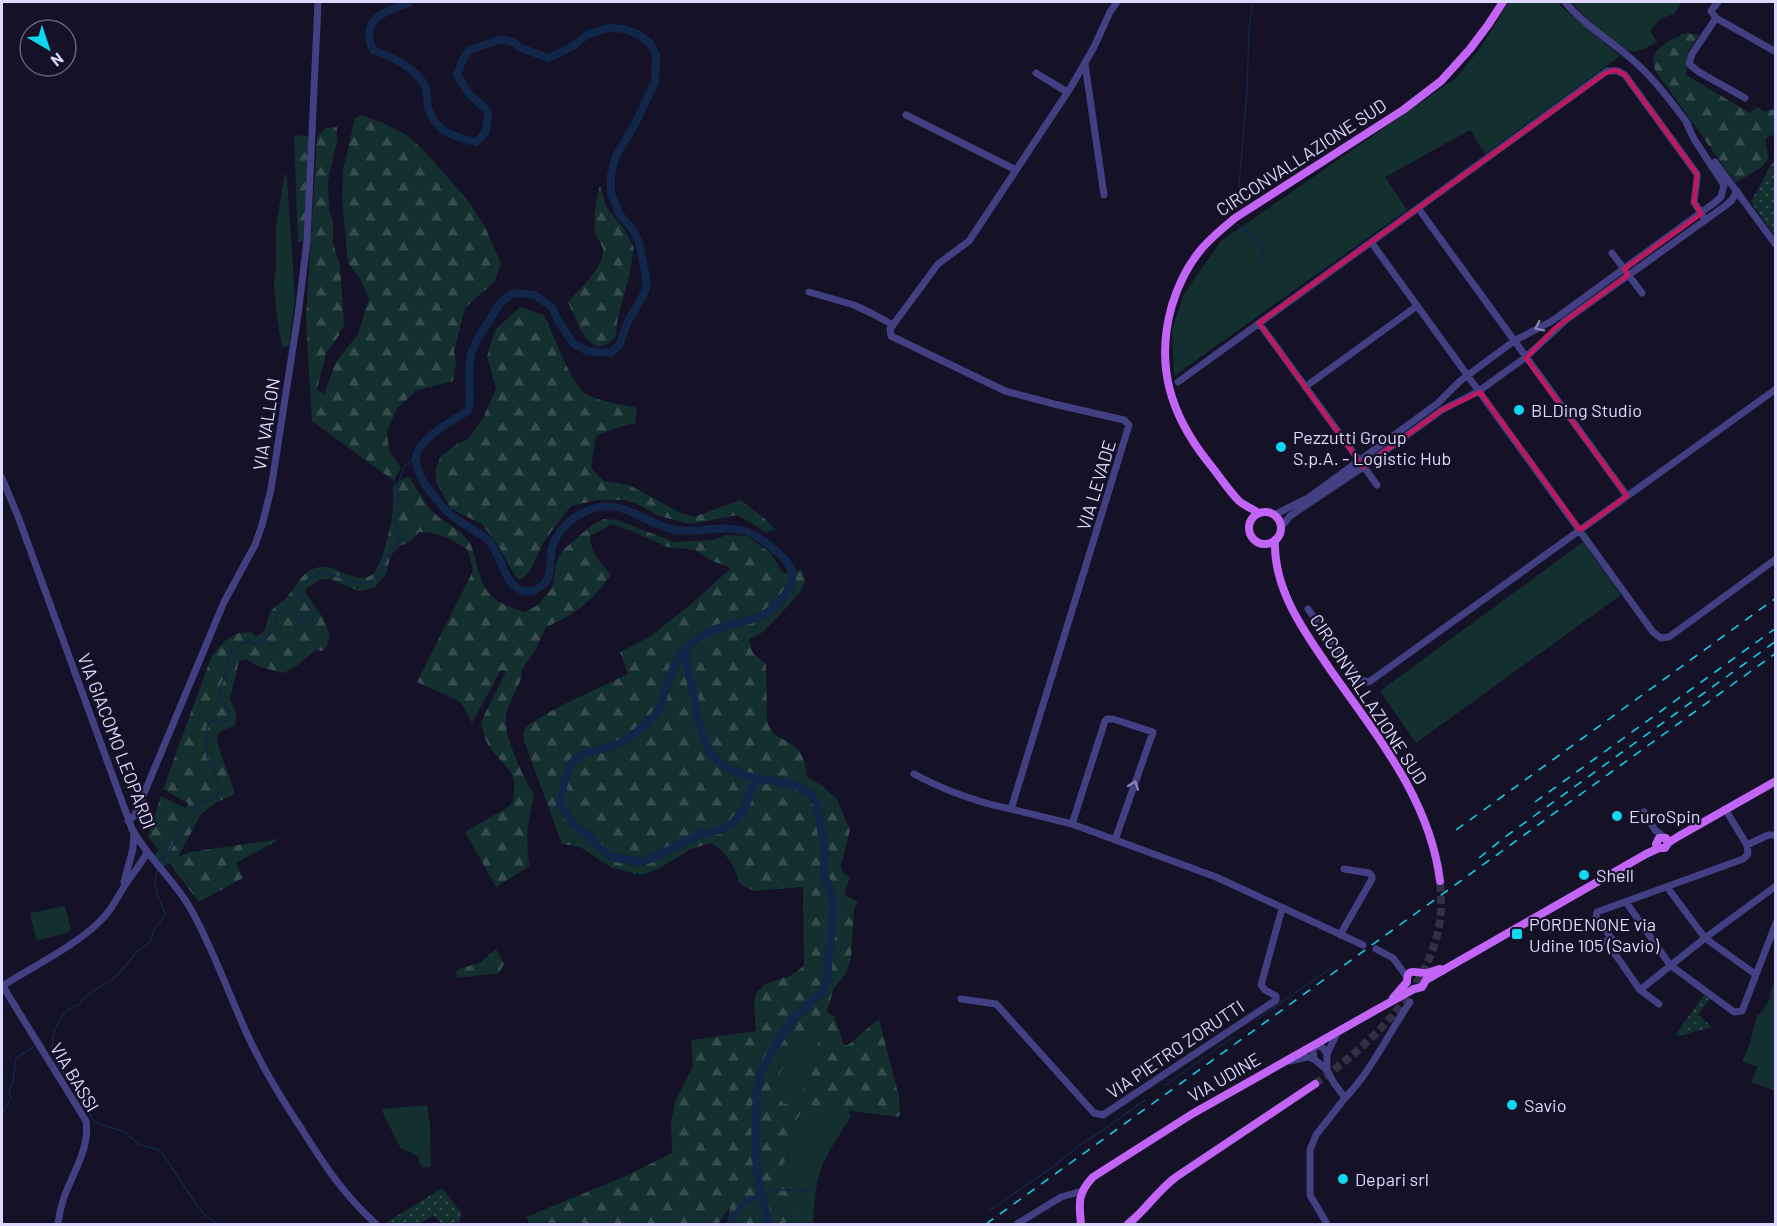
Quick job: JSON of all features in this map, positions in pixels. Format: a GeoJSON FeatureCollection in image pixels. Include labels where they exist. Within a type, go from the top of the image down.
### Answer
{"type":"FeatureCollection","features":[{"type":"Feature","properties":{"kind":"main road","name":"CIRCONVALLAZIONE SUD"},"geometry":{"type":"LineString","coordinates":[[1259,513],[1239,501],[1187,433],[1168,387],[1164,349],[1167,328],[1178,288],[1187,268],[1214,235],[1235,218],[1403,110],[1441,81],[1470,49],[1503,2]]}},
{"type":"Feature","properties":{"kind":"main road"},"geometry":{"type":"LineString","coordinates":[[1239,501],[1251,520],[1250,533],[1270,553],[1278,570]]}},
{"type":"Feature","properties":{"kind":"main road"},"geometry":{"type":"LineString","coordinates":[[1251,520],[1259,513],[1267,512],[1279,520],[1280,535],[1275,540],[1263,544]]}},
{"type":"Feature","properties":{"kind":"main road"},"geometry":{"type":"LineString","coordinates":[[1275,540],[1278,570]]}},
{"type":"Feature","properties":{"kind":"main road","name":"CIRCONVALLAZIONE SUD"},"geometry":{"type":"LineString","coordinates":[[1278,570],[1299,624],[1391,758],[1413,796],[1431,837],[1440,880]]}},
{"type":"Feature","properties":{"kind":"main road"},"geometry":{"type":"LineString","coordinates":[[1662,842],[1679,836],[1776,781]]}},
{"type":"Feature","properties":{"kind":"main road","name":"VIA UDINE"},"geometry":{"type":"LineString","coordinates":[[1082,1191],[1093,1177],[1172,1126],[1389,1003],[1410,980],[1422,987],[1424,976],[1452,965],[1646,854],[1662,842]]}},
{"type":"Feature","properties":{"kind":"main road"},"geometry":{"type":"LineString","coordinates":[[1410,980],[1416,971],[1424,976]]}},
{"type":"Feature","properties":{"kind":"main road"},"geometry":{"type":"LineString","coordinates":[[1128,1224],[1141,1213],[1161,1189],[1176,1177],[1315,1084]]}},
{"type":"Feature","properties":{"kind":"main road"},"geometry":{"type":"LineString","coordinates":[[1082,1191],[1079,1203],[1081,1220],[1089,1224]]}},
{"type":"Feature","properties":{"kind":"main road"},"geometry":{"type":"LineString","coordinates":[[1139,1224],[1141,1213]]}},
{"type":"Feature","properties":{"kind":"street","name":"VIA VALLON"},"geometry":{"type":"LineString","coordinates":[[128,821],[135,816],[224,602],[255,545],[271,489],[307,241],[318,2]]}},
{"type":"Feature","properties":{"kind":"street"},"geometry":{"type":"LineString","coordinates":[[809,292],[854,305],[893,325],[938,264],[969,241],[1085,63],[1117,2]]}},
{"type":"Feature","properties":{"kind":"street"},"geometry":{"type":"LineString","coordinates":[[1565,2],[1652,78],[1776,245]]}},
{"type":"Feature","properties":{"kind":"street"},"geometry":{"type":"LineString","coordinates":[[1718,2],[1711,12],[1716,18],[1776,52]]}},
{"type":"Feature","properties":{"kind":"street"},"geometry":{"type":"LineString","coordinates":[[1716,18],[1692,54],[1689,64],[1746,98]]}},
{"type":"Feature","properties":{"kind":"street"},"geometry":{"type":"LineString","coordinates":[[1085,63],[1104,195]]}},
{"type":"Feature","properties":{"kind":"street"},"geometry":{"type":"LineString","coordinates":[[1178,382],[1604,74],[1615,70],[1622,72],[1630,80],[1697,174],[1694,202],[1703,216]]}},
{"type":"Feature","properties":{"kind":"street"},"geometry":{"type":"LineString","coordinates":[[1036,73],[1067,92]]}},
{"type":"Feature","properties":{"kind":"street"},"geometry":{"type":"LineString","coordinates":[[906,115],[1016,170]]}},
{"type":"Feature","properties":{"kind":"street"},"geometry":{"type":"LineString","coordinates":[[1686,122],[1694,139],[1721,178],[1724,185],[1721,197]]}},
{"type":"Feature","properties":{"kind":"street"},"geometry":{"type":"LineString","coordinates":[[1274,515],[1308,498],[1442,410],[1479,391],[1526,357],[1554,329],[1626,272],[1703,216],[1721,197],[1737,191]]}},
{"type":"Feature","properties":{"kind":"street"},"geometry":{"type":"LineString","coordinates":[[1725,206],[1737,191]]}},
{"type":"Feature","properties":{"kind":"street"},"geometry":{"type":"LineString","coordinates":[[1703,216],[1735,203],[1748,207]]}},
{"type":"Feature","properties":{"kind":"street"},"geometry":{"type":"LineString","coordinates":[[1418,208],[1627,496]]}},
{"type":"Feature","properties":{"kind":"street"},"geometry":{"type":"LineString","coordinates":[[1371,242],[1653,632],[1660,638],[1669,637],[1776,559]]}},
{"type":"Feature","properties":{"kind":"street"},"geometry":{"type":"LineString","coordinates":[[1612,253],[1642,293]]}},
{"type":"Feature","properties":{"kind":"street"},"geometry":{"type":"LineString","coordinates":[[1281,527],[1290,516],[1438,403],[1467,375],[1514,341],[1552,321],[1626,272]]}},
{"type":"Feature","properties":{"kind":"street"},"geometry":{"type":"LineString","coordinates":[[1305,387],[1417,306]]}},
{"type":"Feature","properties":{"kind":"street"},"geometry":{"type":"LineString","coordinates":[[1259,323],[1377,485]]}},
{"type":"Feature","properties":{"kind":"street","name":"VIA LEVADE"},"geometry":{"type":"LineString","coordinates":[[893,325],[890,329],[891,336],[1005,391],[1124,420],[1129,425],[1011,809]]}},
{"type":"Feature","properties":{"kind":"street"},"geometry":{"type":"LineString","coordinates":[[1308,609],[1360,680],[1369,682],[1776,389]]}},
{"type":"Feature","properties":{"kind":"street","name":"VIA GIACOMO LEOPARDI"},"geometry":{"type":"LineString","coordinates":[[2,478],[128,821],[147,852],[185,898],[262,1065],[278,1093],[339,1186],[376,1224]]}},
{"type":"Feature","properties":{"kind":"street"},"geometry":{"type":"LineString","coordinates":[[1072,824],[1105,721],[1113,718],[1153,732],[1114,840]]}},
{"type":"Feature","properties":{"kind":"street"},"geometry":{"type":"LineString","coordinates":[[914,774],[972,800],[1072,824],[1216,878],[1363,945]]}},
{"type":"Feature","properties":{"kind":"street"},"geometry":{"type":"LineString","coordinates":[[1659,1004],[1640,990],[1596,915],[1600,911],[1743,859],[1748,854],[1747,845],[1725,809]]}},
{"type":"Feature","properties":{"kind":"street"},"geometry":{"type":"LineString","coordinates":[[1644,812],[1662,842]]}},
{"type":"Feature","properties":{"kind":"street","name":"VIA BASSI"},"geometry":{"type":"LineString","coordinates":[[124,888],[134,832]]}},
{"type":"Feature","properties":{"kind":"street"},"geometry":{"type":"LineString","coordinates":[[1747,845],[1768,835],[1776,836]]}},
{"type":"Feature","properties":{"kind":"street"},"geometry":{"type":"LineString","coordinates":[[130,861],[138,854],[147,852]]}},
{"type":"Feature","properties":{"kind":"street","name":"VIA BASSI"},"geometry":{"type":"LineString","coordinates":[[58,1224],[64,1198],[82,1154],[87,1129],[86,1121],[2,986],[86,934],[104,918],[147,852]]}},
{"type":"Feature","properties":{"kind":"street"},"geometry":{"type":"LineString","coordinates":[[139,866],[147,862],[158,865]]}},
{"type":"Feature","properties":{"kind":"street"},"geometry":{"type":"LineString","coordinates":[[1340,935],[1372,879],[1369,873],[1344,869]]}},
{"type":"Feature","properties":{"kind":"street"},"geometry":{"type":"LineString","coordinates":[[1640,990],[1705,938],[1776,886]]}},
{"type":"Feature","properties":{"kind":"street"},"geometry":{"type":"LineString","coordinates":[[1667,887],[1705,938],[1755,974]]}},
{"type":"Feature","properties":{"kind":"street"},"geometry":{"type":"LineString","coordinates":[[1626,902],[1670,965],[1734,1012],[1742,1011],[1776,923]]}},
{"type":"Feature","properties":{"kind":"street","name":"VIA PIETRO ZORUTTI"},"geometry":{"type":"LineString","coordinates":[[961,999],[996,1004],[1094,1113],[1102,1115],[1276,1000],[1276,996],[1261,985],[1282,909]]}},
{"type":"Feature","properties":{"kind":"street"},"geometry":{"type":"LineString","coordinates":[[1376,949],[1393,958],[1410,980]]}},
{"type":"Feature","properties":{"kind":"street"},"geometry":{"type":"LineString","coordinates":[[1326,1224],[1310,1195],[1310,1150],[1316,1135],[1363,1077],[1410,1002]]}},
{"type":"Feature","properties":{"kind":"street"},"geometry":{"type":"LineString","coordinates":[[1327,1070],[1327,1054],[1340,1030]]}},
{"type":"Feature","properties":{"kind":"street"},"geometry":{"type":"LineString","coordinates":[[1314,1059],[1315,1044],[1323,1048],[1327,1054]]}},
{"type":"Feature","properties":{"kind":"street"},"geometry":{"type":"LineString","coordinates":[[1282,1063],[1307,1057],[1314,1059],[1327,1070],[1345,1098]]}},
{"type":"Feature","properties":{"kind":"street"},"geometry":{"type":"LineString","coordinates":[[1017,1224],[1061,1197],[1082,1191]]}},
{"type":"Feature","properties":{"kind":"street"},"geometry":{"type":"LineString","coordinates":[[1070,1194],[1079,1203]]}},
{"type":"Feature","properties":{"kind":"highlighted area"},"geometry":{"type":"Polygon","coordinates":[[[1615,70],[1625,75],[1697,174],[1694,202],[1701,214],[1624,269],[1628,275],[1554,329],[1526,358],[1627,496],[1580,530],[1480,392],[1442,410],[1363,467],[1259,323],[1604,74],[1615,70]]]}},
{"type":"Feature","properties":{"kind":"green space"},"geometry":{"type":"Polygon","coordinates":[[[1509,2],[1558,2],[1620,56],[1485,154],[1470,130],[1385,177],[1407,210],[1174,376],[1172,330],[1184,294],[1221,241],[1456,78],[1481,47],[1509,2]]]}},
{"type":"Feature","properties":{"kind":"green space"},"geometry":{"type":"Polygon","coordinates":[[[1571,2],[1691,2],[1681,3],[1674,14],[1660,19],[1650,31],[1657,42],[1644,49],[1630,51],[1607,37],[1571,2]]]}},
{"type":"Feature","properties":{"kind":"green space"},"geometry":{"type":"Polygon","coordinates":[[[1688,32],[1699,35],[1688,51],[1686,75],[1750,113],[1757,107],[1766,112],[1770,109],[1775,110],[1775,134],[1766,138],[1768,158],[1766,162],[1754,172],[1735,182],[1655,70],[1653,62],[1657,50],[1688,32]]]}},
{"type":"Feature","properties":{"kind":"green space"},"geometry":{"type":"Polygon","coordinates":[[[362,115],[408,136],[424,151],[467,199],[485,227],[501,263],[495,281],[465,308],[454,351],[456,362],[453,381],[416,391],[397,408],[387,432],[389,451],[401,467],[394,481],[312,421],[306,319],[317,137],[326,128],[337,127],[337,140],[328,181],[333,243],[340,265],[344,325],[326,353],[317,390],[324,394],[336,362],[358,334],[369,298],[358,275],[348,263],[342,198],[343,170],[355,118],[362,115]]]}},
{"type":"Feature","properties":{"kind":"green space"},"geometry":{"type":"Polygon","coordinates":[[[294,135],[307,136],[309,139],[304,242],[298,242],[294,135]]]}},
{"type":"Feature","properties":{"kind":"green space"},"geometry":{"type":"Polygon","coordinates":[[[1775,157],[1775,237],[1751,202],[1775,157]]]}},
{"type":"Feature","properties":{"kind":"green space"},"geometry":{"type":"Polygon","coordinates":[[[285,173],[295,298],[289,346],[282,347],[274,283],[276,225],[285,173]]]}},
{"type":"Feature","properties":{"kind":"green space"},"geometry":{"type":"Polygon","coordinates":[[[600,186],[607,208],[624,229],[634,248],[617,322],[616,336],[609,343],[599,347],[583,334],[568,302],[598,267],[603,253],[594,227],[600,186]]]}},
{"type":"Feature","properties":{"kind":"green space"},"geometry":{"type":"Polygon","coordinates":[[[520,307],[544,315],[568,370],[580,389],[591,397],[637,408],[635,423],[596,436],[591,468],[604,481],[629,485],[681,513],[694,517],[740,500],[761,515],[775,529],[766,532],[737,515],[691,524],[659,516],[624,500],[599,500],[572,506],[545,540],[529,573],[520,580],[515,576],[499,547],[482,524],[451,509],[436,481],[436,470],[440,457],[458,443],[467,440],[483,418],[496,389],[487,356],[495,330],[520,307]]]}},
{"type":"Feature","properties":{"kind":"green space"},"geometry":{"type":"Polygon","coordinates":[[[408,476],[435,514],[467,540],[479,574],[491,596],[497,601],[525,612],[538,605],[552,588],[557,561],[564,549],[592,525],[604,519],[617,520],[674,542],[712,540],[727,535],[747,536],[771,553],[783,573],[802,570],[805,582],[800,592],[763,632],[749,641],[753,652],[766,665],[767,719],[771,730],[800,753],[804,760],[807,777],[821,785],[837,799],[850,830],[841,866],[843,873],[850,877],[844,895],[858,902],[854,909],[851,959],[846,973],[833,990],[827,1012],[792,1054],[780,1073],[777,1095],[784,1104],[799,1103],[826,1018],[834,1016],[844,1045],[848,1045],[879,1019],[899,1097],[900,1114],[898,1117],[807,1105],[790,1129],[796,1145],[780,1168],[795,1173],[791,1195],[800,1224],[727,1224],[730,1207],[718,1224],[530,1224],[526,1217],[626,1176],[672,1153],[671,1124],[675,1101],[693,1066],[691,1040],[756,1031],[754,1005],[756,993],[765,984],[790,976],[804,966],[803,887],[753,891],[739,883],[729,860],[711,843],[691,849],[658,869],[641,875],[612,868],[580,847],[562,844],[524,741],[524,731],[529,725],[628,674],[620,652],[651,636],[731,568],[710,560],[695,550],[667,547],[612,524],[590,536],[594,552],[611,575],[583,606],[546,627],[536,649],[521,671],[522,677],[507,712],[506,724],[511,745],[534,795],[527,839],[530,866],[496,887],[465,832],[513,802],[512,775],[487,743],[481,722],[506,671],[501,670],[472,723],[459,701],[417,682],[473,571],[468,550],[445,537],[426,532],[419,532],[410,542],[400,546],[391,555],[386,574],[374,588],[359,591],[330,579],[321,579],[307,588],[305,592],[321,615],[330,634],[327,646],[322,651],[316,650],[295,667],[283,673],[257,666],[246,659],[239,661],[230,699],[235,712],[235,723],[234,726],[221,731],[217,736],[235,794],[217,802],[201,814],[178,857],[190,852],[280,839],[236,863],[243,878],[199,902],[170,863],[163,866],[154,855],[159,850],[148,837],[161,796],[185,808],[189,804],[163,789],[212,655],[227,639],[239,633],[251,632],[256,636],[263,632],[271,611],[288,596],[305,574],[314,568],[331,568],[362,578],[374,573],[381,559],[389,531],[393,485],[408,476]]]}},
{"type":"Feature","properties":{"kind":"green space"},"geometry":{"type":"Polygon","coordinates":[[[1583,542],[1621,595],[1416,743],[1380,691],[1583,542]]]}},
{"type":"Feature","properties":{"kind":"green space"},"geometry":{"type":"Polygon","coordinates":[[[65,906],[71,930],[67,933],[36,939],[30,913],[65,906]]]}},
{"type":"Feature","properties":{"kind":"green space"},"geometry":{"type":"Polygon","coordinates":[[[496,949],[504,964],[499,973],[457,978],[458,969],[480,963],[496,949]]]}},
{"type":"Feature","properties":{"kind":"green space"},"geometry":{"type":"Polygon","coordinates":[[[1775,980],[1775,1091],[1751,1082],[1758,1067],[1742,1062],[1750,1043],[1757,1015],[1771,997],[1769,996],[1775,980]]]}},
{"type":"Feature","properties":{"kind":"green space"},"geometry":{"type":"Polygon","coordinates":[[[1704,995],[1710,999],[1698,1015],[1712,1027],[1678,1036],[1676,1034],[1704,995]]]}},
{"type":"Feature","properties":{"kind":"green space"},"geometry":{"type":"Polygon","coordinates":[[[827,1012],[834,1016],[826,1019],[799,1104],[784,1104],[777,1095],[780,1073],[792,1054],[827,1012]]]}},
{"type":"Feature","properties":{"kind":"green space"},"geometry":{"type":"Polygon","coordinates":[[[427,1105],[431,1167],[423,1168],[419,1157],[401,1149],[381,1109],[427,1105]]]}},
{"type":"Feature","properties":{"kind":"green space"},"geometry":{"type":"Polygon","coordinates":[[[807,1105],[849,1110],[851,1116],[821,1169],[814,1203],[813,1224],[800,1224],[791,1195],[795,1174],[780,1168],[796,1145],[790,1130],[807,1105]]]}},
{"type":"Feature","properties":{"kind":"green space"},"geometry":{"type":"Polygon","coordinates":[[[442,1188],[461,1212],[459,1224],[441,1224],[434,1215],[419,1224],[384,1224],[442,1188]]]}},
{"type":"Feature","properties":{"kind":"waterway"},"geometry":{"type":"LineString","coordinates":[[410,2],[384,13],[372,23],[370,39],[373,50],[403,64],[416,74],[425,87],[432,118],[441,129],[454,136],[476,142],[485,133],[487,110],[469,94],[457,75],[469,50],[501,39],[549,58],[573,46],[588,34],[608,28],[624,29],[638,34],[650,43],[656,55],[655,82],[635,124],[616,156],[611,175],[611,192],[619,214],[633,230],[639,243],[647,281],[645,292],[628,321],[619,346],[610,353],[587,351],[573,343],[558,321],[552,307],[535,295],[514,293],[501,302],[478,338],[471,354],[468,411],[429,437],[418,450],[416,461],[421,478],[430,492],[445,510],[488,540],[508,578],[518,589],[533,590],[545,583],[548,579],[553,545],[557,536],[577,516],[604,506],[627,510],[675,530],[725,528],[743,530],[767,544],[783,557],[790,567],[792,581],[789,588],[782,599],[769,611],[757,618],[711,631],[697,639],[685,650],[673,669],[658,710],[642,727],[614,746],[586,753],[575,760],[566,775],[560,803],[572,823],[611,857],[641,862],[698,835],[723,829],[732,824],[745,808],[755,783],[761,780],[796,785],[811,794],[817,804],[825,853],[824,875],[833,898],[827,979],[822,992],[792,1020],[764,1065],[757,1088],[755,1146],[758,1179],[769,1224]]}},
{"type":"Feature","properties":{"kind":"waterway"},"geometry":{"type":"LineString","coordinates":[[1237,209],[1247,92],[1249,28],[1253,2]]}},
{"type":"Feature","properties":{"kind":"waterway"},"geometry":{"type":"LineString","coordinates":[[1238,225],[1258,241],[1264,265]]}},
{"type":"Feature","properties":{"kind":"waterway"},"geometry":{"type":"LineString","coordinates":[[160,864],[193,809],[201,802],[212,799],[218,793],[219,785],[207,757],[207,727],[210,722],[226,721],[230,717],[219,692],[230,654],[247,641],[256,643],[267,638],[275,625],[279,612],[288,607],[301,619],[311,620],[314,615],[299,591],[308,579],[317,574],[326,573],[364,583],[376,578],[389,554],[400,542],[395,516],[398,483],[404,467],[416,456]]}},
{"type":"Feature","properties":{"kind":"waterway"},"geometry":{"type":"LineString","coordinates":[[685,649],[699,724],[712,754],[729,769],[761,780]]}},
{"type":"Feature","properties":{"kind":"waterway"},"geometry":{"type":"LineString","coordinates":[[158,868],[155,886],[165,913],[153,932],[151,941],[138,951],[114,978],[65,1013],[56,1027],[53,1052],[60,1069],[83,1086],[91,1118],[97,1123],[125,1132],[139,1145],[159,1150],[203,1213],[216,1224]]}},
{"type":"Feature","properties":{"kind":"waterway"},"geometry":{"type":"LineString","coordinates":[[1257,1019],[1331,968]]}},
{"type":"Feature","properties":{"kind":"waterway"},"geometry":{"type":"LineString","coordinates":[[1166,1085],[1233,1037]]}},
{"type":"Feature","properties":{"kind":"waterway"},"geometry":{"type":"LineString","coordinates":[[2,1114],[11,1098],[9,1090],[13,1081],[16,1058],[33,1047]]}},
{"type":"Feature","properties":{"kind":"waterway"},"geometry":{"type":"LineString","coordinates":[[989,1211],[1145,1100]]}},
{"type":"Feature","properties":{"kind":"waterway"},"geometry":{"type":"LineString","coordinates":[[760,1189],[809,1191]]}},
{"type":"Feature","properties":{"kind":"waterway"},"geometry":{"type":"LineString","coordinates":[[730,1224],[742,1206],[762,1196]]}},
{"type":"Feature","properties":{"kind":"tunnel"},"geometry":{"type":"LineString","coordinates":[[1315,1084],[1374,1035],[1408,996],[1422,974],[1439,927],[1440,881]]}},
{"type":"Feature","properties":{"kind":"railway"},"geometry":{"type":"LineString","coordinates":[[1456,830],[1776,598]]}},
{"type":"Feature","properties":{"kind":"railway"},"geometry":{"type":"LineString","coordinates":[[1535,802],[1776,628]]}},
{"type":"Feature","properties":{"kind":"railway"},"geometry":{"type":"LineString","coordinates":[[1479,858],[1776,641]]}},
{"type":"Feature","properties":{"kind":"railway"},"geometry":{"type":"LineString","coordinates":[[986,1224],[1776,653]]}},
{"type":"Feature","properties":{"kind":"place","name":"BLDing Studio"},"geometry":{"type":"Point","coordinates":[1519,410]}},
{"type":"Feature","properties":{"kind":"place","name":"Pezzutti Group S.p.A. - Logistic Hub"},"geometry":{"type":"Point","coordinates":[1281,447]}},
{"type":"Feature","properties":{"kind":"place","name":"EuroSpin"},"geometry":{"type":"Point","coordinates":[1617,816]}},
{"type":"Feature","properties":{"kind":"place","name":"Shell"},"geometry":{"type":"Point","coordinates":[1584,875]}},
{"type":"Feature","properties":{"kind":"place","name":"PORDENONE via Udine 105 (Savio)"},"geometry":{"type":"Point","coordinates":[1517,934]}},
{"type":"Feature","properties":{"kind":"place","name":"Savio"},"geometry":{"type":"Point","coordinates":[1512,1105]}},
{"type":"Feature","properties":{"kind":"place","name":"Depari srl"},"geometry":{"type":"Point","coordinates":[1343,1179]}}]}
